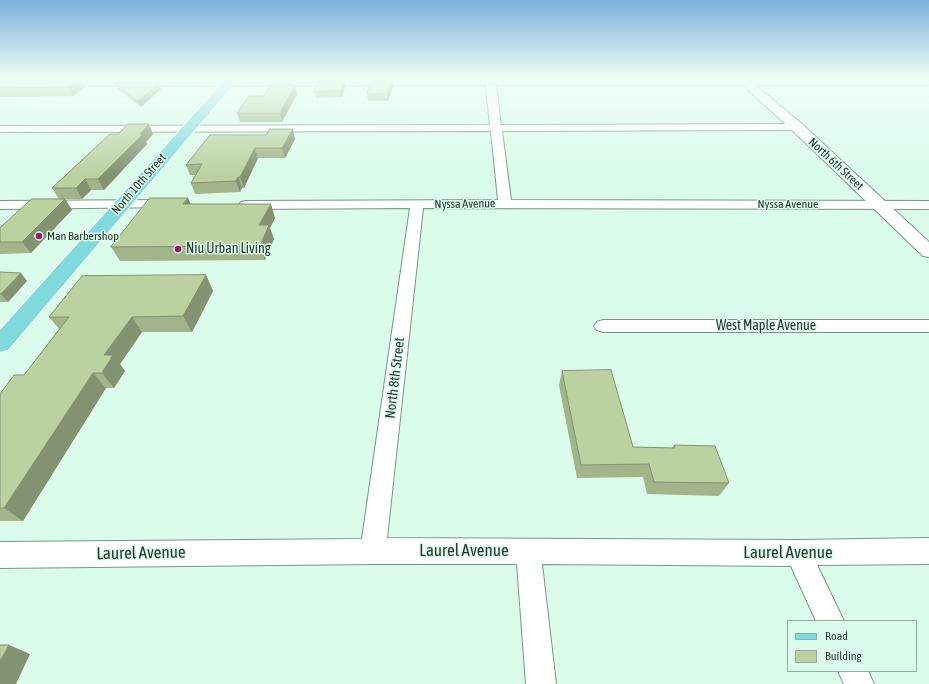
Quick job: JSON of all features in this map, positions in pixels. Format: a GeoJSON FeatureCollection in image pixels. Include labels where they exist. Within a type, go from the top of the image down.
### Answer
{"type":"FeatureCollection","features":[{"type":"Feature","properties":{"kind":"main road","name":"North 10th Street"},"geometry":{"type":"LineString","coordinates":[[0,344],[7,328],[122,204],[204,111]]}},
{"type":"Feature","properties":{"kind":"street"},"geometry":{"type":"LineString","coordinates":[[494,111],[505,204]]}},
{"type":"Feature","properties":{"kind":"street","name":"North 6th Street"},"geometry":{"type":"LineString","coordinates":[[778,111],[929,252]]}},
{"type":"Feature","properties":{"kind":"street"},"geometry":{"type":"LineString","coordinates":[[0,129],[797,128]]}},
{"type":"Feature","properties":{"kind":"street"},"geometry":{"type":"LineString","coordinates":[[0,205],[183,204]]}},
{"type":"Feature","properties":{"kind":"street","name":"Nyssa Avenue"},"geometry":{"type":"LineString","coordinates":[[230,204],[929,205]]}},
{"type":"Feature","properties":{"kind":"street","name":"North 8th Street"},"geometry":{"type":"LineString","coordinates":[[373,551],[417,205]]}},
{"type":"Feature","properties":{"kind":"street","name":"West Maple Avenue"},"geometry":{"type":"LineString","coordinates":[[602,326],[929,326]]}},
{"type":"Feature","properties":{"kind":"street","name":"Laurel Avenue"},"geometry":{"type":"LineString","coordinates":[[0,555],[373,551],[798,553],[929,551]]}},
{"type":"Feature","properties":{"kind":"street"},"geometry":{"type":"LineString","coordinates":[[528,551],[541,684]]}},
{"type":"Feature","properties":{"kind":"street"},"geometry":{"type":"LineString","coordinates":[[798,553],[830,620]]}},
{"type":"Feature","properties":{"kind":"street"},"geometry":{"type":"LineString","coordinates":[[853,672],[859,684]]}},
{"type":"Feature","properties":{"kind":"building"},"geometry":{"type":"Polygon","coordinates":[[[238,111],[281,111],[280,113],[237,113],[238,111]]]}},
{"type":"Feature","properties":{"kind":"building"},"geometry":{"type":"Polygon","coordinates":[[[128,124],[149,124],[140,134],[143,134],[98,179],[85,179],[76,188],[52,188],[110,134],[118,134],[128,124]]]}},
{"type":"Feature","properties":{"kind":"building"},"geometry":{"type":"Polygon","coordinates":[[[270,129],[293,129],[282,148],[255,148],[240,177],[238,177],[236,181],[191,183],[202,164],[186,165],[210,135],[266,135],[270,129]]]}},
{"type":"Feature","properties":{"kind":"building"},"geometry":{"type":"Polygon","coordinates":[[[150,198],[188,198],[183,204],[271,204],[259,225],[269,225],[260,246],[111,247],[150,198]]]}},
{"type":"Feature","properties":{"kind":"building"},"geometry":{"type":"Polygon","coordinates":[[[32,199],[65,199],[22,242],[0,242],[0,228],[32,199]]]}},
{"type":"Feature","properties":{"kind":"building"},"geometry":{"type":"Polygon","coordinates":[[[0,272],[21,273],[1,294],[0,294],[0,272]]]}},
{"type":"Feature","properties":{"kind":"building"},"geometry":{"type":"Polygon","coordinates":[[[206,275],[183,316],[132,317],[104,355],[113,355],[102,373],[93,373],[4,508],[0,508],[0,394],[14,375],[24,375],[69,317],[49,317],[82,276],[206,275]]]}},
{"type":"Feature","properties":{"kind":"building"},"geometry":{"type":"Polygon","coordinates":[[[611,370],[633,447],[675,448],[674,445],[715,446],[729,483],[654,482],[649,464],[581,465],[562,371],[611,370]]]}},
{"type":"Feature","properties":{"kind":"building"},"geometry":{"type":"Polygon","coordinates":[[[0,645],[9,645],[0,661],[0,645]]]}},
{"type":"Feature","properties":{"kind":"place","name":"Man Barbershop"},"geometry":{"type":"Point","coordinates":[39,236]}},
{"type":"Feature","properties":{"kind":"place","name":"Niu Urban Living"},"geometry":{"type":"Point","coordinates":[178,249]}}]}
